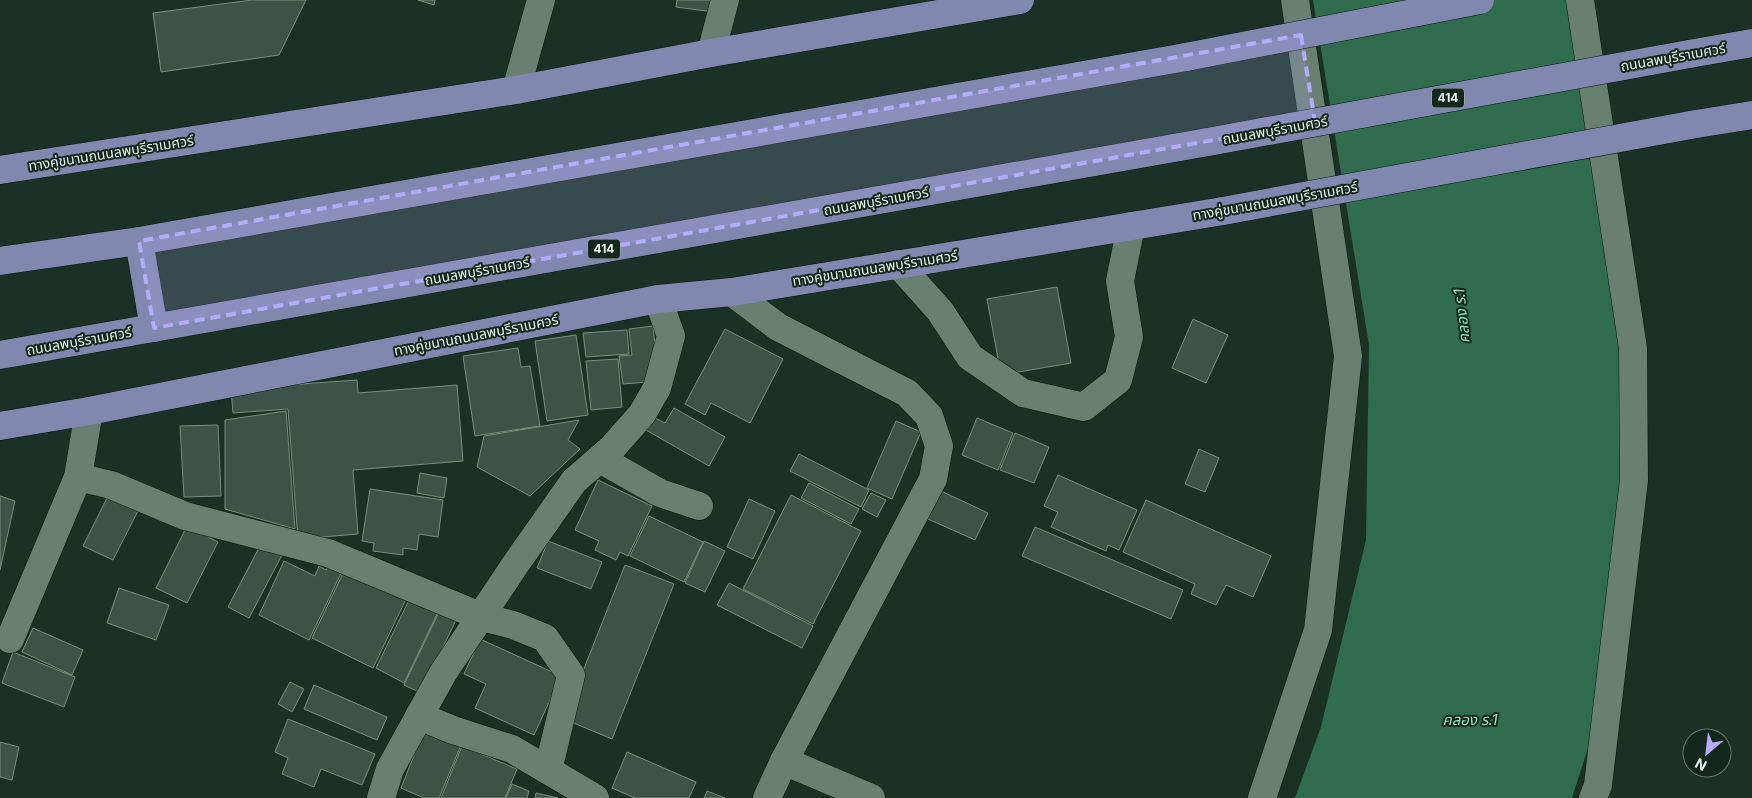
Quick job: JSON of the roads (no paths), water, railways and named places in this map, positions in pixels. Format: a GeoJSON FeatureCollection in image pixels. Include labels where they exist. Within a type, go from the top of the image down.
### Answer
{"type":"FeatureCollection","features":[{"type":"Feature","properties":{"kind":"main road","name":"ทางคู่ขนานถนนลพบุรีราเมศวร์"},"geometry":{"type":"LineString","coordinates":[[0,170],[516,90],[711,53],[1020,0]]}},
{"type":"Feature","properties":{"kind":"main road"},"geometry":{"type":"LineString","coordinates":[[0,261],[139,241],[1186,57],[1480,0]]}},
{"type":"Feature","properties":{"kind":"main road","name":"ถนนลพบุรีราเมศวร์"},"geometry":{"type":"LineString","coordinates":[[0,356],[1752,44]]}},
{"type":"Feature","properties":{"kind":"main road","name":"ทางคู่ขนานถนนลพบุรีราเมศวร์"},"geometry":{"type":"LineString","coordinates":[[0,426],[89,411],[658,299],[732,292],[1223,211],[1696,124],[1752,116]]}},
{"type":"Feature","properties":{"kind":"main road"},"geometry":{"type":"LineString","coordinates":[[139,241],[154,328]]}},
{"type":"Feature","properties":{"kind":"street"},"geometry":{"type":"LineString","coordinates":[[516,90],[541,0]]}},
{"type":"Feature","properties":{"kind":"street"},"geometry":{"type":"LineString","coordinates":[[711,53],[725,0]]}},
{"type":"Feature","properties":{"kind":"street"},"geometry":{"type":"LineString","coordinates":[[1262,798],[1318,630],[1348,356],[1295,0]]}},
{"type":"Feature","properties":{"kind":"street"},"geometry":{"type":"LineString","coordinates":[[1580,0],[1633,348],[1634,480],[1598,785],[1593,798]]}},
{"type":"Feature","properties":{"kind":"street"},"geometry":{"type":"LineString","coordinates":[[898,264],[940,311],[970,357],[1023,393],[1084,407],[1118,380],[1129,337],[1120,281],[1131,226]]}},
{"type":"Feature","properties":{"kind":"street"},"geometry":{"type":"LineString","coordinates":[[732,292],[778,327],[907,393],[929,416],[939,446],[933,479],[784,761],[767,798]]}},
{"type":"Feature","properties":{"kind":"street"},"geometry":{"type":"LineString","coordinates":[[380,798],[390,769],[443,673],[515,565],[574,481],[612,448],[642,414],[657,388],[671,336],[658,299]]}},
{"type":"Feature","properties":{"kind":"street"},"geometry":{"type":"LineString","coordinates":[[10,639],[78,477],[89,411]]}},
{"type":"Feature","properties":{"kind":"street"},"geometry":{"type":"LineString","coordinates":[[600,459],[660,493],[698,506]]}},
{"type":"Feature","properties":{"kind":"street"},"geometry":{"type":"LineString","coordinates":[[78,477],[111,485],[185,516],[328,553],[482,617],[512,624],[545,638],[571,675],[548,770]]}},
{"type":"Feature","properties":{"kind":"street"},"geometry":{"type":"LineString","coordinates":[[419,716],[453,730],[512,749],[596,798]]}},
{"type":"Feature","properties":{"kind":"street"},"geometry":{"type":"LineString","coordinates":[[784,761],[871,798]]}},
{"type":"Feature","properties":{"kind":"water","name":"คลอง ร.1"},"geometry":{"type":"Polygon","coordinates":[[[1313,0],[1578,0],[1626,350],[1628,477],[1589,745],[1572,798],[1295,798],[1321,727],[1366,540],[1369,345],[1313,0]]]}}]}
